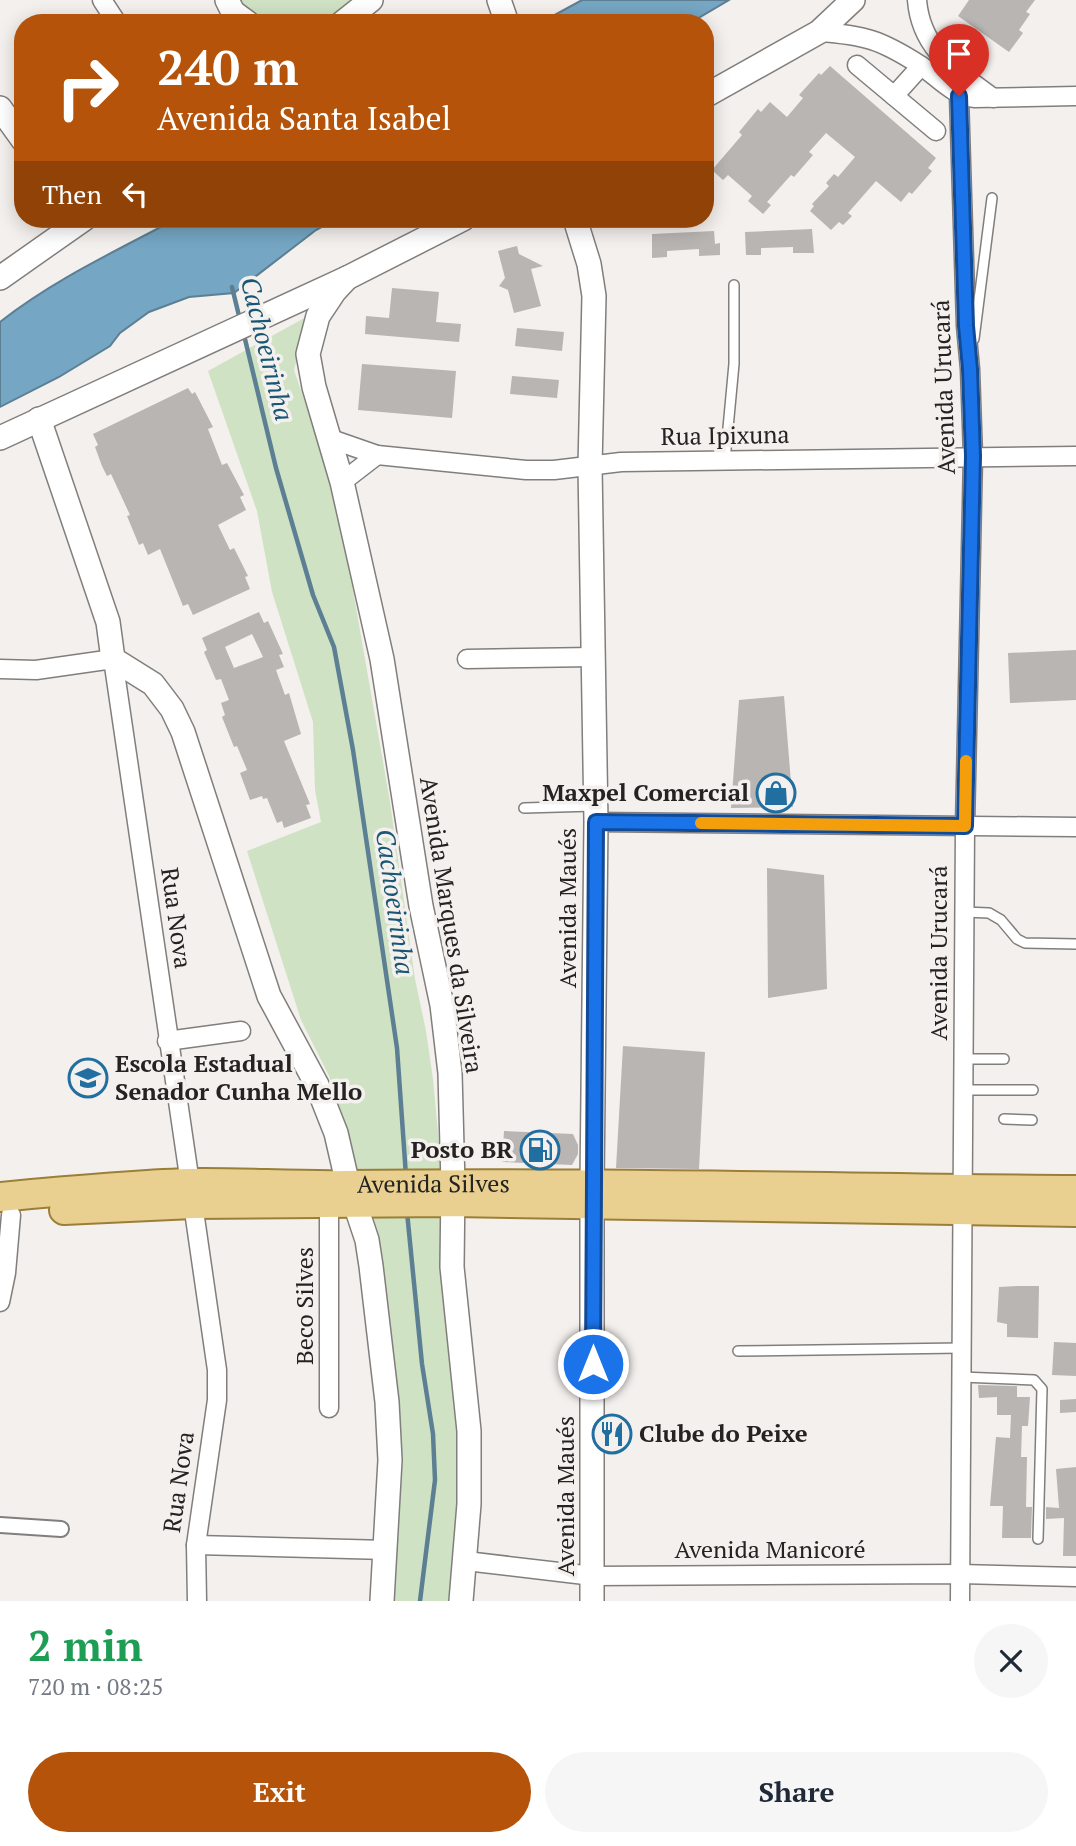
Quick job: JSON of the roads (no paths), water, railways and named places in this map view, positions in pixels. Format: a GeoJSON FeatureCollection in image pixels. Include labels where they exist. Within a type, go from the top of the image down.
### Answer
{"type":"FeatureCollection","features":[{"type":"Feature","properties":{"kind":"main road","name":"Avenida Silves"},"geometry":{"type":"LineString","coordinates":[[4,1210],[108,1187],[191,1194],[592,1194],[962,1200],[1076,1212]]}},
{"type":"Feature","properties":{"kind":"main road","name":"Avenida Silves"},"geometry":{"type":"LineString","coordinates":[[962,1200],[1076,1189]]}},
{"type":"Feature","properties":{"kind":"street"},"geometry":{"type":"LineString","coordinates":[[353,14],[371,0]]}},
{"type":"Feature","properties":{"kind":"street"},"geometry":{"type":"LineString","coordinates":[[714,91],[819,32],[853,0]]}},
{"type":"Feature","properties":{"kind":"street"},"geometry":{"type":"LineString","coordinates":[[917,0],[918,16],[927,38],[941,57],[993,98]]}},
{"type":"Feature","properties":{"kind":"street"},"geometry":{"type":"LineString","coordinates":[[819,32],[855,34],[876,40],[921,66],[959,96],[1076,96]]}},
{"type":"Feature","properties":{"kind":"street"},"geometry":{"type":"LineString","coordinates":[[857,65],[936,131]]}},
{"type":"Feature","properties":{"kind":"street"},"geometry":{"type":"LineString","coordinates":[[894,96],[921,66]]}},
{"type":"Feature","properties":{"kind":"street","name":"Avenida Urucará"},"geometry":{"type":"LineString","coordinates":[[959,96],[973,456],[964,912],[960,1601]]}},
{"type":"Feature","properties":{"kind":"street"},"geometry":{"type":"LineString","coordinates":[[0,108],[14,127]]}},
{"type":"Feature","properties":{"kind":"street"},"geometry":{"type":"LineString","coordinates":[[0,278],[71,228]]}},
{"type":"Feature","properties":{"kind":"street"},"geometry":{"type":"LineString","coordinates":[[0,438],[347,278],[445,228]]}},
{"type":"Feature","properties":{"kind":"street","name":"Avenida Maués"},"geometry":{"type":"LineString","coordinates":[[578,228],[589,264],[594,296],[590,466],[595,814],[592,1601]]}},
{"type":"Feature","properties":{"kind":"street","name":"Avenida Marques da Silveira"},"geometry":{"type":"LineString","coordinates":[[347,278],[318,316],[308,354],[314,387],[342,481],[382,659],[421,906],[442,1005],[450,1073],[446,1193],[454,1304],[469,1431],[469,1504],[461,1601]]}},
{"type":"Feature","properties":{"kind":"street","name":"Rua Nova"},"geometry":{"type":"LineString","coordinates":[[39,419],[108,622],[217,1370],[217,1401],[196,1545],[197,1601]]}},
{"type":"Feature","properties":{"kind":"street","name":"Rua Ipixuna"},"geometry":{"type":"LineString","coordinates":[[331,439],[377,455],[526,470],[554,470],[621,462],[1076,456]]}},
{"type":"Feature","properties":{"kind":"street"},"geometry":{"type":"LineString","coordinates":[[342,481],[377,455]]}},
{"type":"Feature","properties":{"kind":"street"},"geometry":{"type":"LineString","coordinates":[[467,659],[593,657]]}},
{"type":"Feature","properties":{"kind":"street"},"geometry":{"type":"LineString","coordinates":[[0,669],[36,670],[113,659],[153,684],[172,709],[183,732],[269,996],[317,1085],[336,1133],[352,1196],[367,1240],[387,1402],[390,1460],[387,1550],[382,1601]]}},
{"type":"Feature","properties":{"kind":"street"},"geometry":{"type":"LineString","coordinates":[[595,814],[1076,827]]}},
{"type":"Feature","properties":{"kind":"street"},"geometry":{"type":"LineString","coordinates":[[167,1041],[240,1031]]}},
{"type":"Feature","properties":{"kind":"street","name":"Beco Silves"},"geometry":{"type":"LineString","coordinates":[[329,1408],[352,1196]]}},
{"type":"Feature","properties":{"kind":"street"},"geometry":{"type":"LineString","coordinates":[[0,1302],[6,1273],[4,1210]]}},
{"type":"Feature","properties":{"kind":"street"},"geometry":{"type":"LineString","coordinates":[[0,1525],[61,1529]]}},
{"type":"Feature","properties":{"kind":"street"},"geometry":{"type":"LineString","coordinates":[[196,1545],[387,1550]]}},
{"type":"Feature","properties":{"kind":"street","name":"Avenida Manicoré"},"geometry":{"type":"LineString","coordinates":[[466,1561],[593,1576],[960,1574],[1076,1577]]}},
{"type":"Feature","properties":{"kind":"lane"},"geometry":{"type":"LineString","coordinates":[[970,369],[992,198]]}},
{"type":"Feature","properties":{"kind":"lane"},"geometry":{"type":"LineString","coordinates":[[725,460],[734,364],[734,285]]}},
{"type":"Feature","properties":{"kind":"lane"},"geometry":{"type":"LineString","coordinates":[[524,808],[595,814]]}},
{"type":"Feature","properties":{"kind":"lane"},"geometry":{"type":"LineString","coordinates":[[964,912],[989,913],[1001,920],[1017,939],[1026,943],[1076,944]]}},
{"type":"Feature","properties":{"kind":"lane"},"geometry":{"type":"LineString","coordinates":[[963,1059],[1004,1059]]}},
{"type":"Feature","properties":{"kind":"lane"},"geometry":{"type":"LineString","coordinates":[[963,1090],[1032,1090]]}},
{"type":"Feature","properties":{"kind":"lane"},"geometry":{"type":"LineString","coordinates":[[1004,1119],[1032,1120]]}},
{"type":"Feature","properties":{"kind":"lane"},"geometry":{"type":"LineString","coordinates":[[738,1351],[962,1348]]}},
{"type":"Feature","properties":{"kind":"lane"},"geometry":{"type":"LineString","coordinates":[[961,1377],[1034,1380],[1042,1389],[1038,1539]]}},
{"type":"Feature","properties":{"kind":"water"},"geometry":{"type":"Polygon","coordinates":[[[582,0],[729,0],[705,14],[556,14],[582,0]]]}},
{"type":"Feature","properties":{"kind":"water"},"geometry":{"type":"Polygon","coordinates":[[[159,228],[320,228],[234,293],[189,297],[149,312],[120,333],[110,346],[59,377],[0,407],[0,322],[63,279],[159,228]]]}},
{"type":"Feature","properties":{"kind":"waterway","name":"Cachoeirinha"},"geometry":{"type":"LineString","coordinates":[[232,287],[240,320]]}},
{"type":"Feature","properties":{"kind":"waterway","name":"Cachoeirinha"},"geometry":{"type":"LineString","coordinates":[[244,335],[276,468],[313,595],[334,647],[353,750],[397,1048],[406,1176]]}},
{"type":"Feature","properties":{"kind":"waterway","name":"Cachoeirinha"},"geometry":{"type":"LineString","coordinates":[[407,1212],[422,1364],[433,1434],[435,1480],[420,1601]]}},
{"type":"Feature","properties":{"kind":"place","name":"Maxpel Comercial"},"geometry":{"type":"Point","coordinates":[776,793]}},
{"type":"Feature","properties":{"kind":"place","name":"Escola Estadual Senador Cunha Mello"},"geometry":{"type":"Point","coordinates":[88,1078]}},
{"type":"Feature","properties":{"kind":"place","name":"Posto BR"},"geometry":{"type":"Point","coordinates":[540,1150]}},
{"type":"Feature","properties":{"kind":"place","name":"Clube do Peixe"},"geometry":{"type":"Point","coordinates":[612,1434]}}]}
